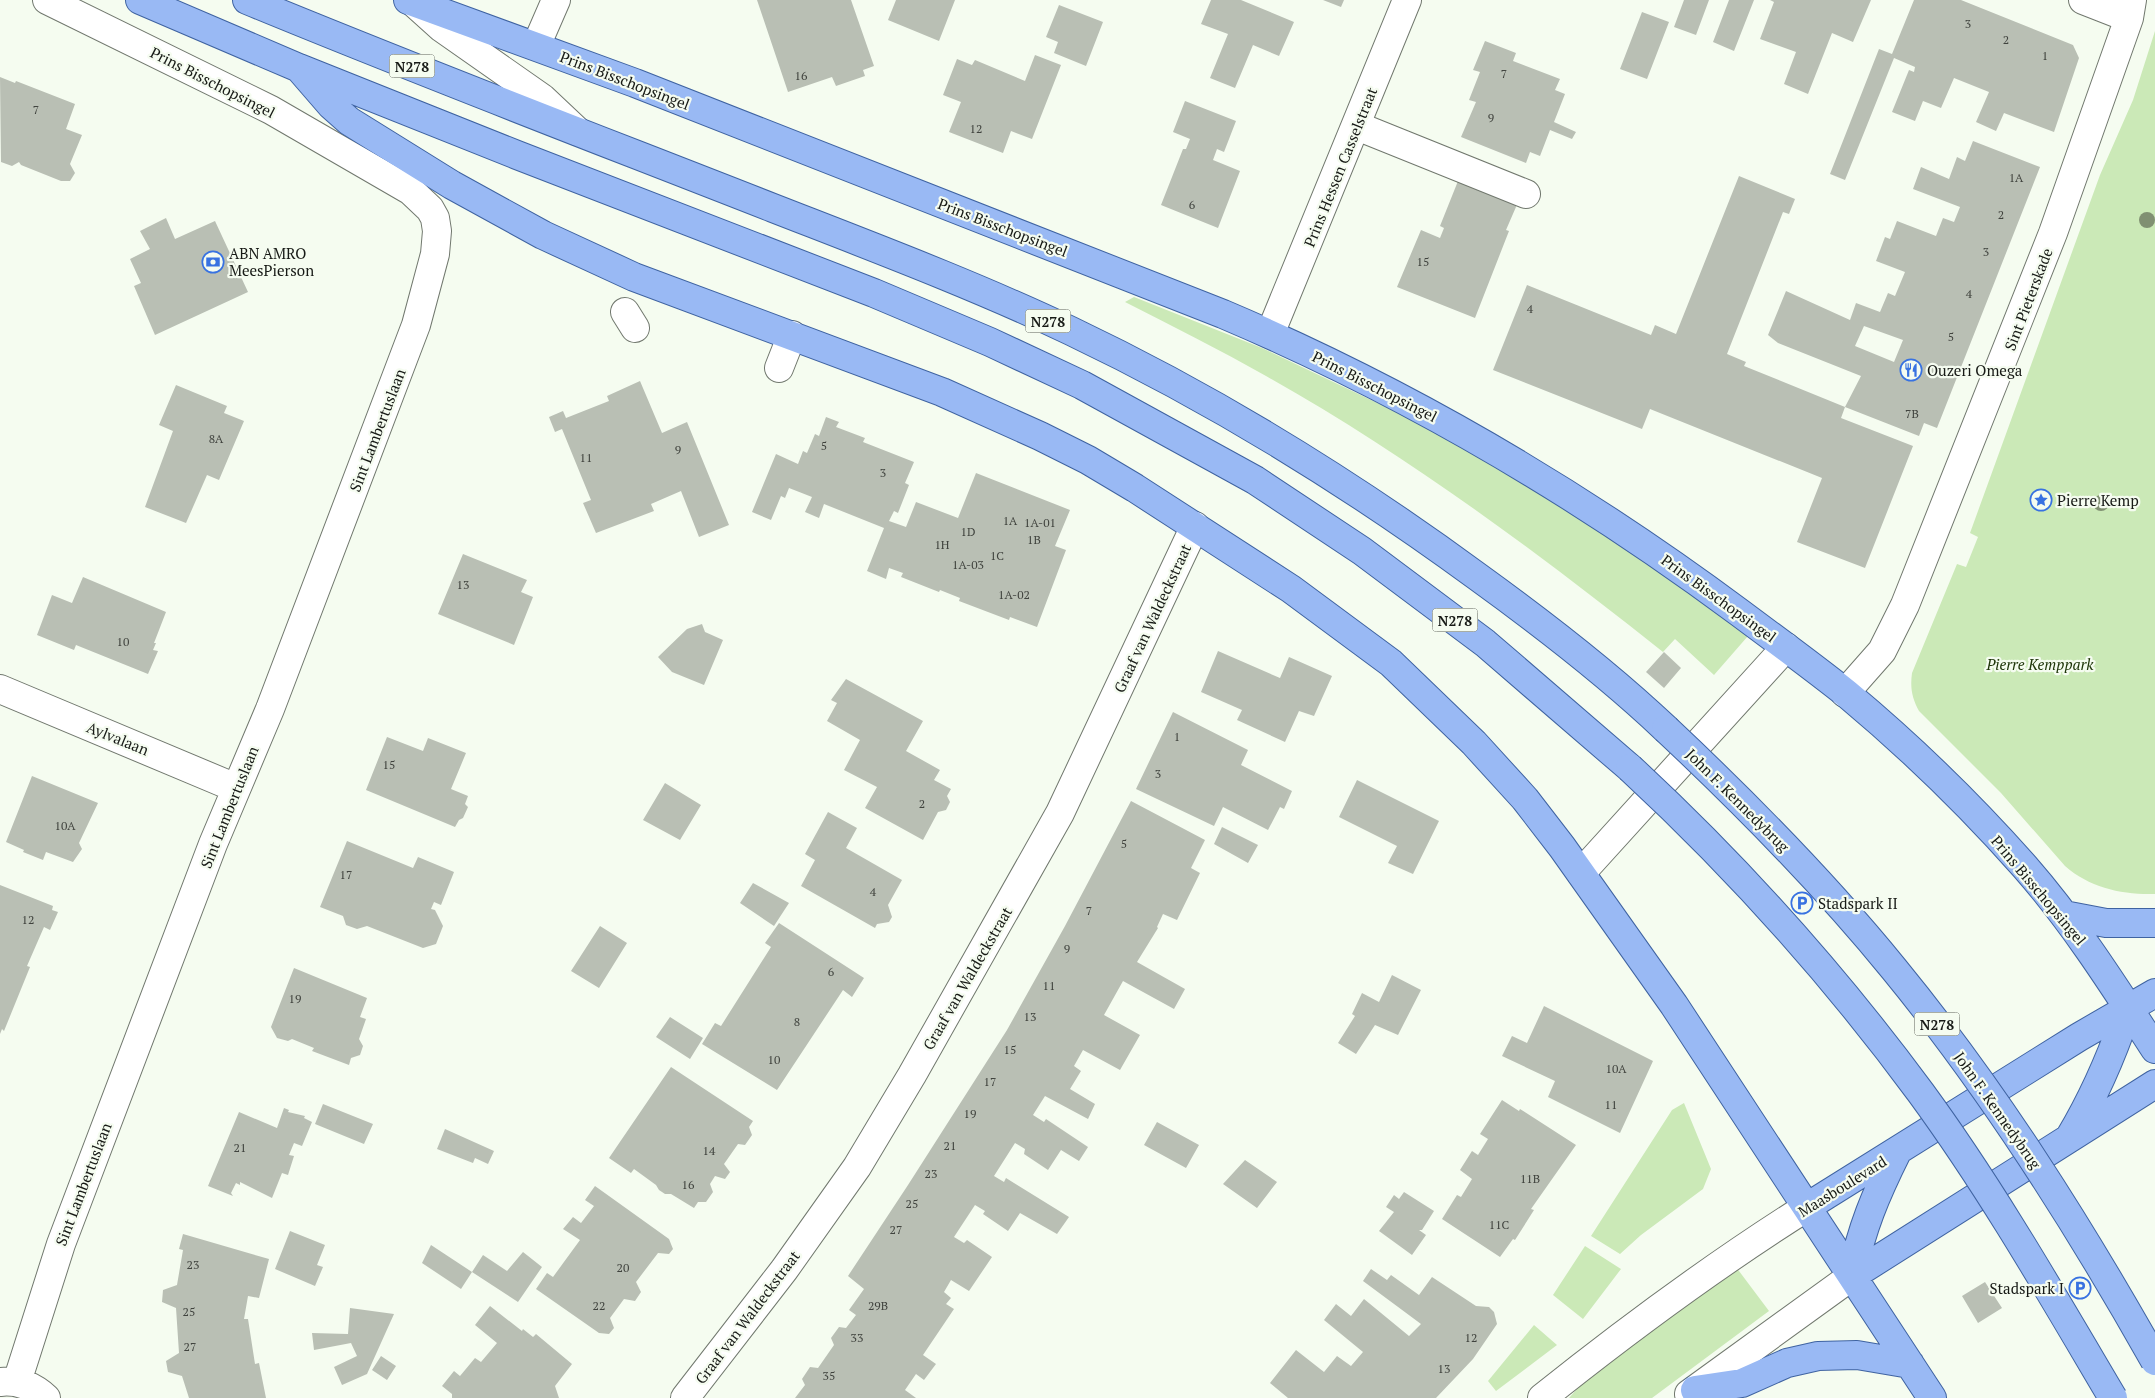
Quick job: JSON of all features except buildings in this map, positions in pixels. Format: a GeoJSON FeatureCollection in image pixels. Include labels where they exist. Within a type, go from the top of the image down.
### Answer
{"type":"FeatureCollection","features":[{"type":"Feature","properties":{"kind":"main road","name":"N278"},"geometry":{"type":"LineString","coordinates":[[140,0],[299,68],[585,182],[874,293],[990,342],[1091,390],[1255,480],[1362,550],[1485,642],[1545,692],[1692,826],[1790,930],[1921,1092],[2029,1256],[2113,1398]]}},
{"type":"Feature","properties":{"kind":"main road","name":"Prins Bisschopsingel"},"geometry":{"type":"LineString","coordinates":[[247,0],[979,290],[1074,333],[1188,391],[1322,470],[1426,538],[1566,642],[1636,701],[1666,730]]}},
{"type":"Feature","properties":{"kind":"main road","name":"Prins Bisschopsingel"},"geometry":{"type":"LineString","coordinates":[[410,1],[536,46],[888,182],[1270,334],[1401,399],[1521,466],[1659,554],[1786,647],[1845,693],[1919,758],[2024,866],[2064,915],[2102,968],[2155,1049]]}},
{"type":"Feature","properties":{"kind":"main road"},"geometry":{"type":"LineString","coordinates":[[299,68],[331,105],[349,121],[492,208],[558,243],[634,277],[942,392],[1040,436],[1135,488],[1323,611],[1417,687],[1474,743],[1525,799],[1582,873],[1669,997],[1932,1398]]}},
{"type":"Feature","properties":{"kind":"main road","name":"John F. Kennedybrug"},"geometry":{"type":"LineString","coordinates":[[1666,730],[1712,772],[1807,869],[1932,1016],[2027,1149],[2076,1225],[2155,1362]]}},
{"type":"Feature","properties":{"kind":"main road"},"geometry":{"type":"LineString","coordinates":[[2064,915],[2106,923],[2155,923]]}},
{"type":"Feature","properties":{"kind":"main road","name":"Maasboulevard"},"geometry":{"type":"LineString","coordinates":[[1807,1207],[2155,993]]}},
{"type":"Feature","properties":{"kind":"main road"},"geometry":{"type":"LineString","coordinates":[[2068,1140],[2092,1100],[2110,1060],[2128,1008]]}},
{"type":"Feature","properties":{"kind":"main road"},"geometry":{"type":"LineString","coordinates":[[1852,1276],[2155,1084]]}},
{"type":"Feature","properties":{"kind":"main road"},"geometry":{"type":"LineString","coordinates":[[1852,1276],[1867,1216],[1897,1152]]}},
{"type":"Feature","properties":{"kind":"main road"},"geometry":{"type":"LineString","coordinates":[[1690,1394],[1742,1383],[1788,1363],[1818,1356],[1857,1355],[1910,1364]]}},
{"type":"Feature","properties":{"kind":"street","name":"Prins Bisschopsingel"},"geometry":{"type":"LineString","coordinates":[[47,0],[271,110],[411,191],[430,208],[435,218],[437,231]]}},
{"type":"Feature","properties":{"kind":"street"},"geometry":{"type":"LineString","coordinates":[[536,46],[556,0]]}},
{"type":"Feature","properties":{"kind":"street","name":"Prins Hessen Casselstraat"},"geometry":{"type":"LineString","coordinates":[[1270,334],[1408,0]]}},
{"type":"Feature","properties":{"kind":"street"},"geometry":{"type":"LineString","coordinates":[[2083,0],[2131,9]]}},
{"type":"Feature","properties":{"kind":"street","name":"Prins Bisschopsingel"},"geometry":{"type":"LineString","coordinates":[[410,1],[442,28],[542,98],[577,131]]}},
{"type":"Feature","properties":{"kind":"street","name":"Sint Pieterskade"},"geometry":{"type":"LineString","coordinates":[[1845,693],[1882,651],[1905,605],[2050,242],[2131,9]]}},
{"type":"Feature","properties":{"kind":"street"},"geometry":{"type":"LineString","coordinates":[[1357,126],[1526,194]]}},
{"type":"Feature","properties":{"kind":"street","name":"Sint Lambertuslaan"},"geometry":{"type":"LineString","coordinates":[[8,1382],[236,788],[270,709],[411,341],[432,268],[437,231]]}},
{"type":"Feature","properties":{"kind":"street"},"geometry":{"type":"LineString","coordinates":[[779,368],[792,335]]}},
{"type":"Feature","properties":{"kind":"street","name":"Graaf van Waldeckstraat"},"geometry":{"type":"LineString","coordinates":[[685,1398],[784,1270],[857,1167],[916,1067],[1060,814],[1195,526]]}},
{"type":"Feature","properties":{"kind":"street"},"geometry":{"type":"LineString","coordinates":[[1582,873],[1786,647]]}},
{"type":"Feature","properties":{"kind":"street","name":"Aylvalaan"},"geometry":{"type":"LineString","coordinates":[[0,689],[236,788]]}},
{"type":"Feature","properties":{"kind":"street","name":"Maasboulevard"},"geometry":{"type":"LineString","coordinates":[[1542,1398],[1638,1324],[1757,1238],[1807,1207]]}},
{"type":"Feature","properties":{"kind":"street"},"geometry":{"type":"LineString","coordinates":[[1690,1394],[1852,1276]]}},
{"type":"Feature","properties":{"kind":"street"},"geometry":{"type":"LineString","coordinates":[[8,1382],[34,1389],[46,1398]]}},
{"type":"Feature","properties":{"kind":"green space","name":"Pierre Kemppark"},"geometry":{"type":"Polygon","coordinates":[[[2155,31],[2155,894],[2143,894],[2107,889],[2085,880],[2065,866],[2001,793],[1919,711],[1913,697],[1911,683],[1912,673],[1957,564],[1966,567],[1978,537],[1970,533],[2100,175],[2133,100],[2155,31]]]}},
{"type":"Feature","properties":{"kind":"green space"},"geometry":{"type":"Polygon","coordinates":[[[1134,297],[1262,348],[1457,441],[1605,533],[1748,636],[1714,675],[1675,639],[1663,652],[1568,578],[1470,506],[1370,438],[1214,347],[1125,302],[1134,297]]]}},
{"type":"Feature","properties":{"kind":"green space"},"geometry":{"type":"Polygon","coordinates":[[[1684,1103],[1711,1169],[1703,1189],[1641,1235],[1620,1254],[1591,1236],[1672,1110],[1684,1103]]]}},
{"type":"Feature","properties":{"kind":"green space"},"geometry":{"type":"Polygon","coordinates":[[[1585,1246],[1621,1269],[1583,1319],[1553,1295],[1585,1246]]]}},
{"type":"Feature","properties":{"kind":"green space"},"geometry":{"type":"Polygon","coordinates":[[[1736,1267],[1769,1311],[1652,1398],[1569,1398],[1593,1371],[1736,1267]]]}},
{"type":"Feature","properties":{"kind":"green space"},"geometry":{"type":"Polygon","coordinates":[[[1534,1325],[1557,1345],[1496,1391],[1488,1381],[1534,1325]]]}},
{"type":"Feature","properties":{"kind":"place","name":"ABN AMRO MeesPierson"},"geometry":{"type":"Point","coordinates":[213,262]}},
{"type":"Feature","properties":{"kind":"place","name":"Ouzeri Omega"},"geometry":{"type":"Point","coordinates":[1911,370]}},
{"type":"Feature","properties":{"kind":"place","name":"Pierre Kemp"},"geometry":{"type":"Point","coordinates":[2041,500]}},
{"type":"Feature","properties":{"kind":"place","name":"Stadspark II"},"geometry":{"type":"Point","coordinates":[1802,903]}},
{"type":"Feature","properties":{"kind":"place","name":"Stadspark I"},"geometry":{"type":"Point","coordinates":[2080,1288]}}]}
